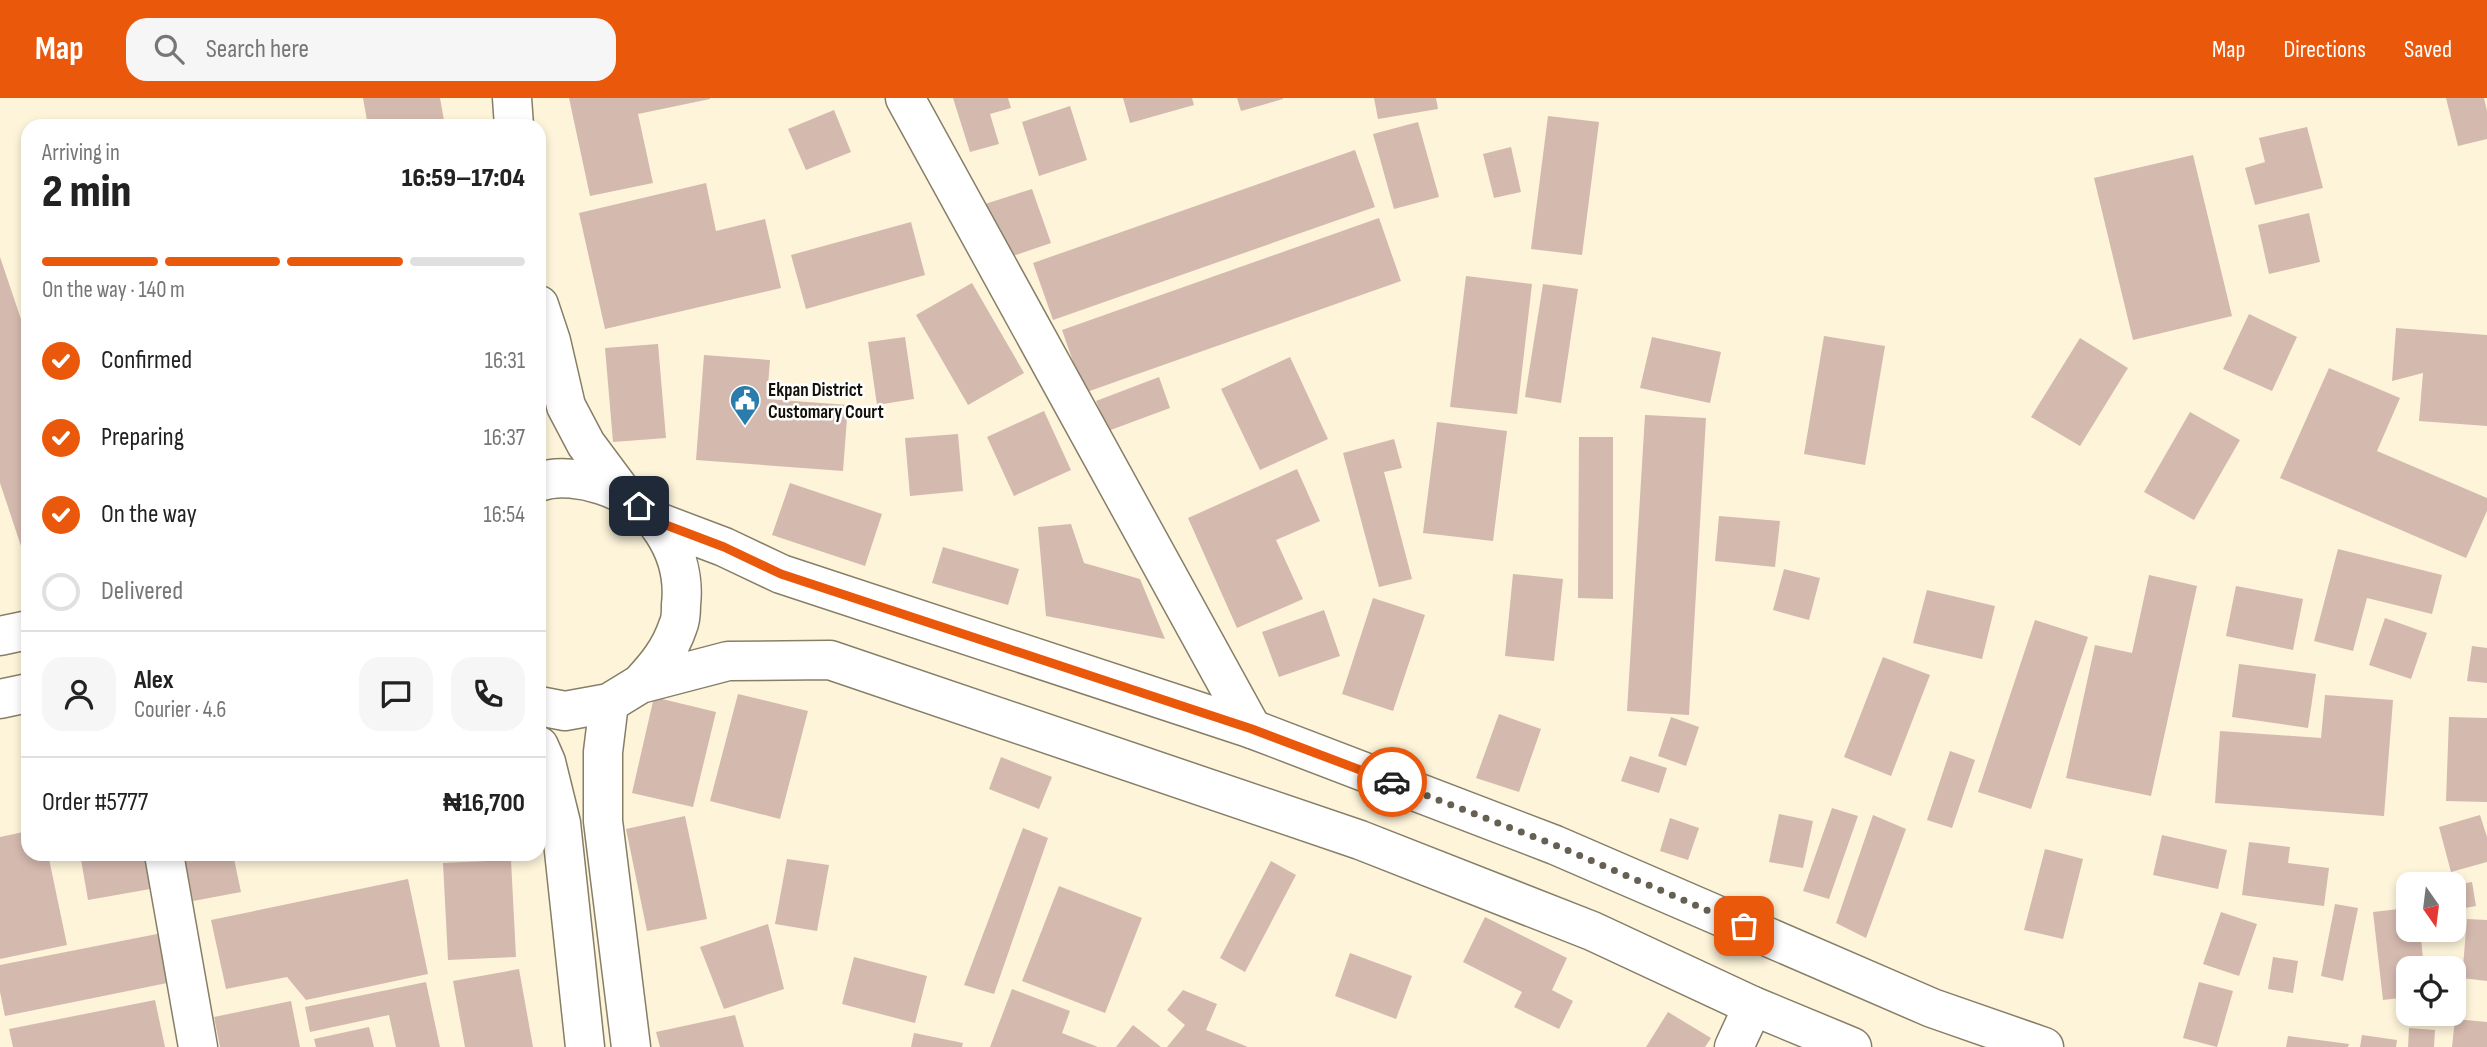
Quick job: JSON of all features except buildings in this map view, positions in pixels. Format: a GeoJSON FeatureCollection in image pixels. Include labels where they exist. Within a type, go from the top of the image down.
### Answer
{"type":"FeatureCollection","features":[{"type":"Feature","properties":{"kind":"main road"},"geometry":{"type":"LineString","coordinates":[[512,98],[514,119]]}},
{"type":"Feature","properties":{"kind":"main road"},"geometry":{"type":"LineString","coordinates":[[905,98],[1252,729]]}},
{"type":"Feature","properties":{"kind":"main road"},"geometry":{"type":"LineString","coordinates":[[546,326],[566,407],[586,444],[621,491],[658,522],[724,547],[781,574],[1252,729],[1555,845],[1932,1008],[2044,1047]]}},
{"type":"Feature","properties":{"kind":"main road"},"geometry":{"type":"LineString","coordinates":[[546,480],[583,479],[621,491]]}},
{"type":"Feature","properties":{"kind":"main road"},"geometry":{"type":"LineString","coordinates":[[631,1047],[603,821],[603,752],[624,694],[665,657],[679,624],[683,588],[676,553],[658,522]]}},
{"type":"Feature","properties":{"kind":"main road"},"geometry":{"type":"LineString","coordinates":[[0,636],[21,632]]}},
{"type":"Feature","properties":{"kind":"main road"},"geometry":{"type":"LineString","coordinates":[[546,707],[565,711],[727,661],[830,660],[1360,840],[1592,931],[1753,1006],[1852,1047]]}},
{"type":"Feature","properties":{"kind":"main road"},"geometry":{"type":"LineString","coordinates":[[0,699],[21,694]]}},
{"type":"Feature","properties":{"kind":"main road"},"geometry":{"type":"LineString","coordinates":[[546,762],[561,823],[585,1047]]}},
{"type":"Feature","properties":{"kind":"main road"},"geometry":{"type":"LineString","coordinates":[[165,861],[198,1047]]}},
{"type":"Feature","properties":{"kind":"main road"},"geometry":{"type":"LineString","coordinates":[[1734,1047],[1753,1006]]}},
{"type":"Feature","properties":{"kind":"way so far"},"geometry":{"type":"LineString","coordinates":[[1392,782],[1555,845],[1744,926]]}},
{"type":"Feature","properties":{"kind":"place","name":"Ekpan District Customary Court"},"geometry":{"type":"Point","coordinates":[745,427]}},
{"type":"Feature","properties":{"kind":"route"},"geometry":{"type":"LineString","coordinates":[[639,506],[658,522],[724,547],[781,574],[1252,729],[1392,782]]}}]}
